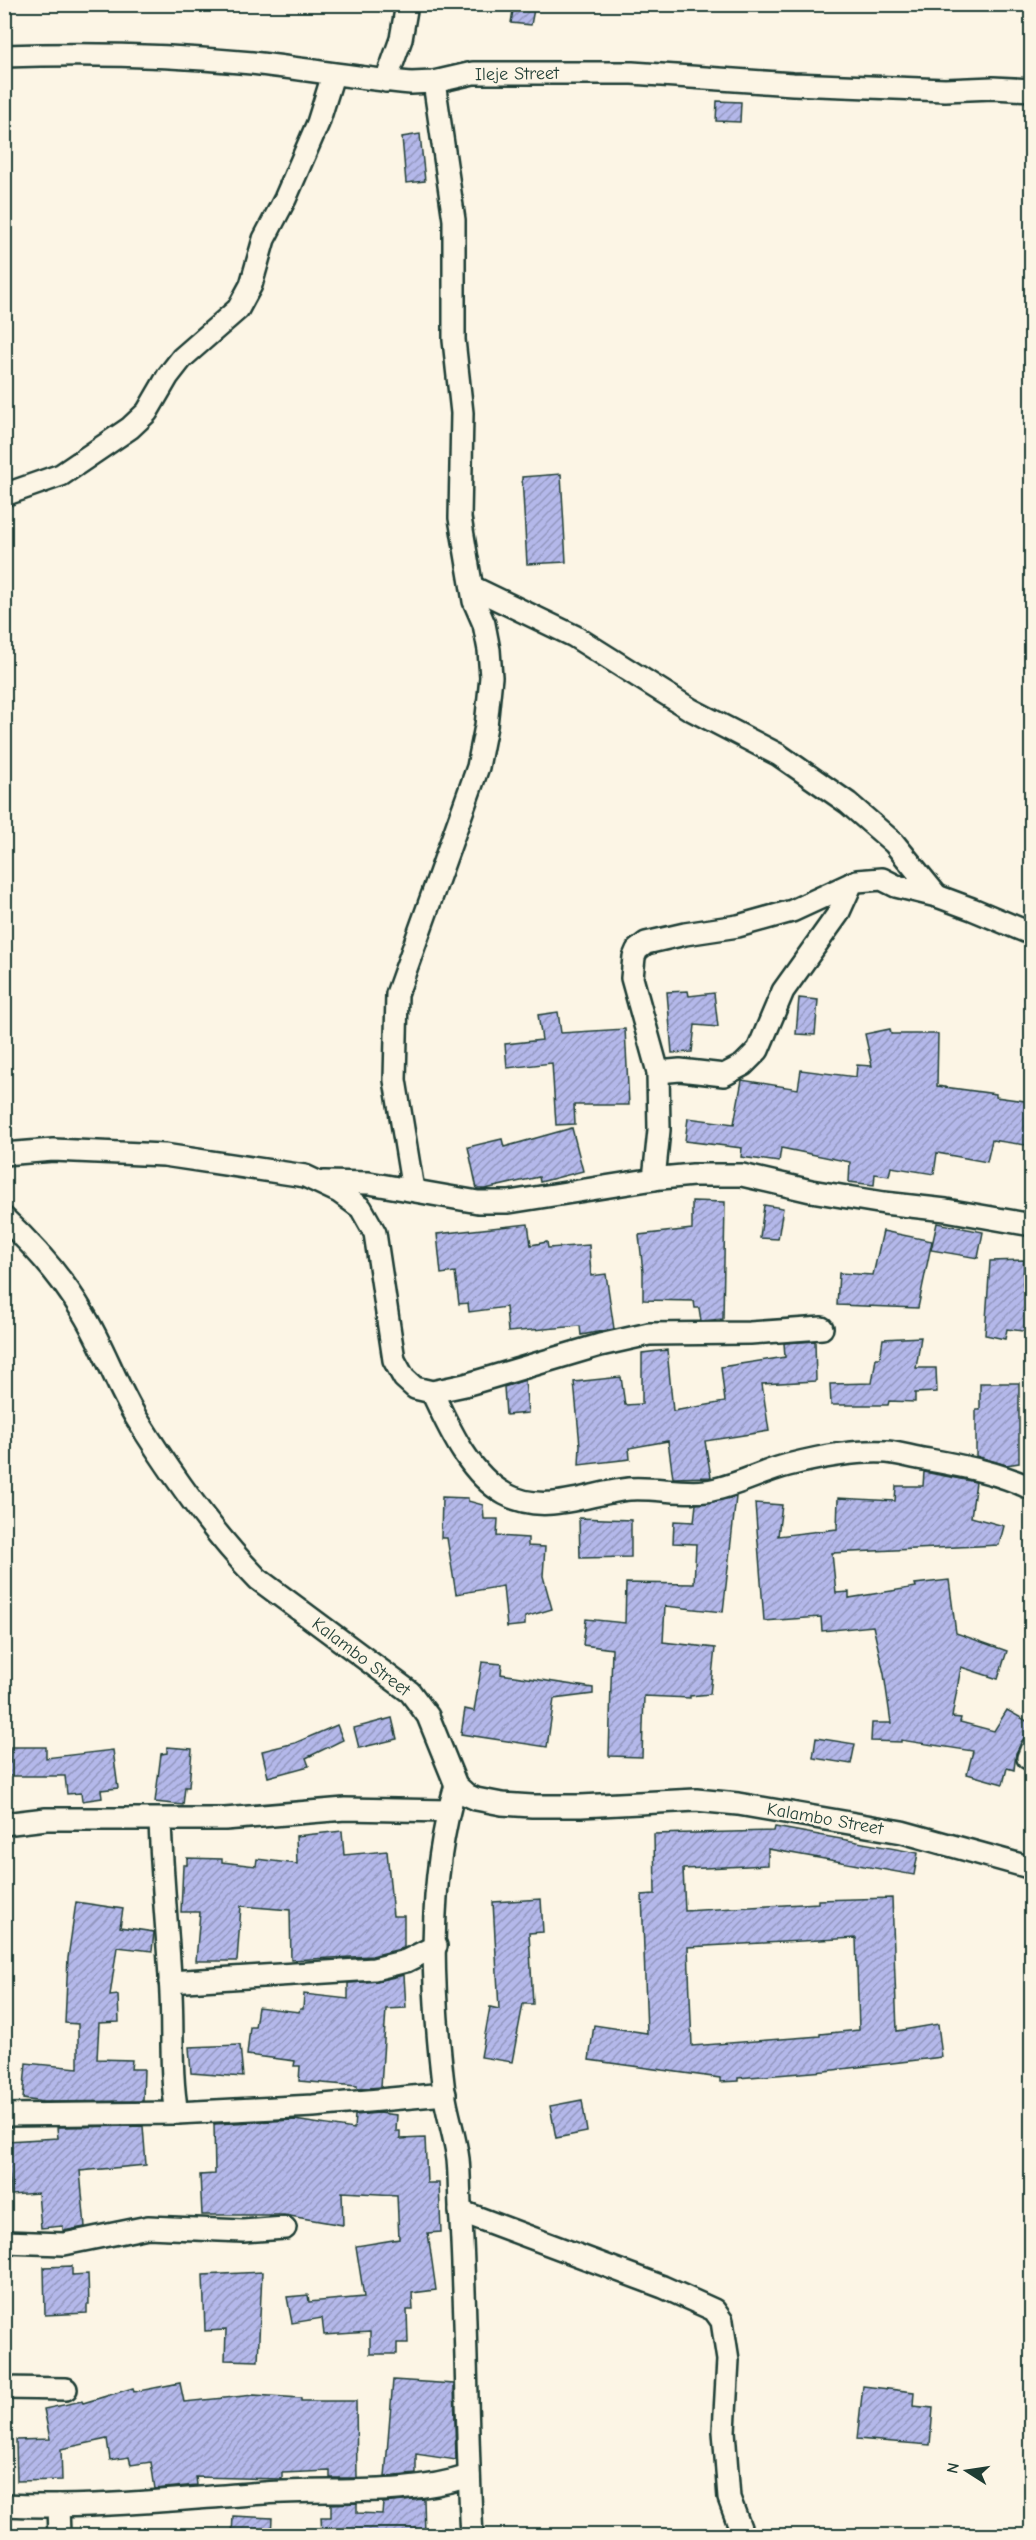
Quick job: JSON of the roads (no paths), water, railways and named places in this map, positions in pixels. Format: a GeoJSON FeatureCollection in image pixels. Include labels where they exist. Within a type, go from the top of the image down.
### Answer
{"type":"FeatureCollection","features":[{"type":"Feature","properties":{"kind":"street"},"geometry":{"type":"LineString","coordinates":[[386,81],[401,39],[407,4]]}},
{"type":"Feature","properties":{"kind":"street","name":"Ileje Street"},"geometry":{"type":"LineString","coordinates":[[4,56],[97,54],[171,57],[253,63],[333,75],[411,83],[434,82],[473,73],[632,73],[817,85],[945,90],[993,88],[1032,90]]}},
{"type":"Feature","properties":{"kind":"street"},"geometry":{"type":"LineString","coordinates":[[4,495],[61,475],[130,428],[147,412],[168,376],[182,358],[238,309],[251,285],[264,239],[285,199],[318,123],[333,75]]}},
{"type":"Feature","properties":{"kind":"street"},"geometry":{"type":"LineString","coordinates":[[413,1190],[395,1080],[398,994],[478,767],[486,726],[491,676],[489,650],[472,587],[460,518],[462,413],[454,340],[454,220],[434,82]]}},
{"type":"Feature","properties":{"kind":"street"},"geometry":{"type":"LineString","coordinates":[[472,587],[574,636],[690,709],[779,755],[848,803],[894,843],[938,897]]}},
{"type":"Feature","properties":{"kind":"street"},"geometry":{"type":"LineString","coordinates":[[654,1179],[659,1130],[658,1071],[632,978],[637,950],[646,943],[738,926],[792,911],[852,883],[882,879],[896,886],[938,897],[1032,934]]}},
{"type":"Feature","properties":{"kind":"street"},"geometry":{"type":"LineString","coordinates":[[658,1071],[680,1070],[724,1075],[743,1065],[758,1050],[783,992],[838,914],[852,883]]}},
{"type":"Feature","properties":{"kind":"street"},"geometry":{"type":"LineString","coordinates":[[4,1154],[53,1150],[164,1155],[305,1176],[339,1192],[361,1208],[375,1233],[394,1360],[404,1378],[415,1388],[432,1392],[465,1386],[600,1345],[649,1334],[750,1333],[822,1328]]}},
{"type":"Feature","properties":{"kind":"street"},"geometry":{"type":"LineString","coordinates":[[318,1182],[369,1183],[478,1202],[509,1202],[654,1179],[693,1175],[742,1175],[821,1193],[946,1210],[1032,1225]]}},
{"type":"Feature","properties":{"kind":"street","name":"Kalambo Street"},"geometry":{"type":"LineString","coordinates":[[4,1218],[49,1268],[82,1311],[136,1418],[203,1515],[258,1579],[410,1692],[428,1716],[456,1785],[466,1795],[502,1804],[581,1806],[696,1800],[738,1804],[902,1832],[1032,1868]]}},
{"type":"Feature","properties":{"kind":"street"},"geometry":{"type":"LineString","coordinates":[[432,1392],[447,1425],[470,1460],[490,1483],[506,1494],[548,1505],[630,1489],[705,1491],[732,1486],[762,1473],[795,1463],[860,1453],[888,1452],[961,1466],[1032,1489]]}},
{"type":"Feature","properties":{"kind":"street"},"geometry":{"type":"LineString","coordinates":[[456,1785],[448,1811],[435,1889],[437,2007],[445,2094],[458,2158],[467,2341],[472,2535]]}},
{"type":"Feature","properties":{"kind":"street"},"geometry":{"type":"LineString","coordinates":[[4,1824],[46,1819],[160,1821],[225,1819],[345,1809],[448,1811]]}},
{"type":"Feature","properties":{"kind":"street"},"geometry":{"type":"LineString","coordinates":[[160,1821],[170,1982],[173,2088],[177,2113]]}},
{"type":"Feature","properties":{"kind":"street"},"geometry":{"type":"LineString","coordinates":[[170,1982],[300,1976],[374,1969],[406,1961],[436,1946]]}},
{"type":"Feature","properties":{"kind":"street"},"geometry":{"type":"LineString","coordinates":[[4,2115],[177,2113],[313,2106],[445,2094]]}},
{"type":"Feature","properties":{"kind":"street"},"geometry":{"type":"LineString","coordinates":[[460,2211],[663,2287],[714,2310],[722,2321],[728,2360],[724,2431],[729,2498],[743,2535]]}},
{"type":"Feature","properties":{"kind":"street"},"geometry":{"type":"LineString","coordinates":[[4,2242],[64,2244],[148,2228],[243,2231],[285,2228]]}},
{"type":"Feature","properties":{"kind":"street"},"geometry":{"type":"LineString","coordinates":[[4,2388],[66,2389]]}},
{"type":"Feature","properties":{"kind":"street"},"geometry":{"type":"LineString","coordinates":[[4,2505],[58,2506],[159,2502],[265,2493],[411,2487],[447,2483],[469,2476]]}},
{"type":"Feature","properties":{"kind":"street"},"geometry":{"type":"LineString","coordinates":[[58,2506],[59,2535]]}}]}
